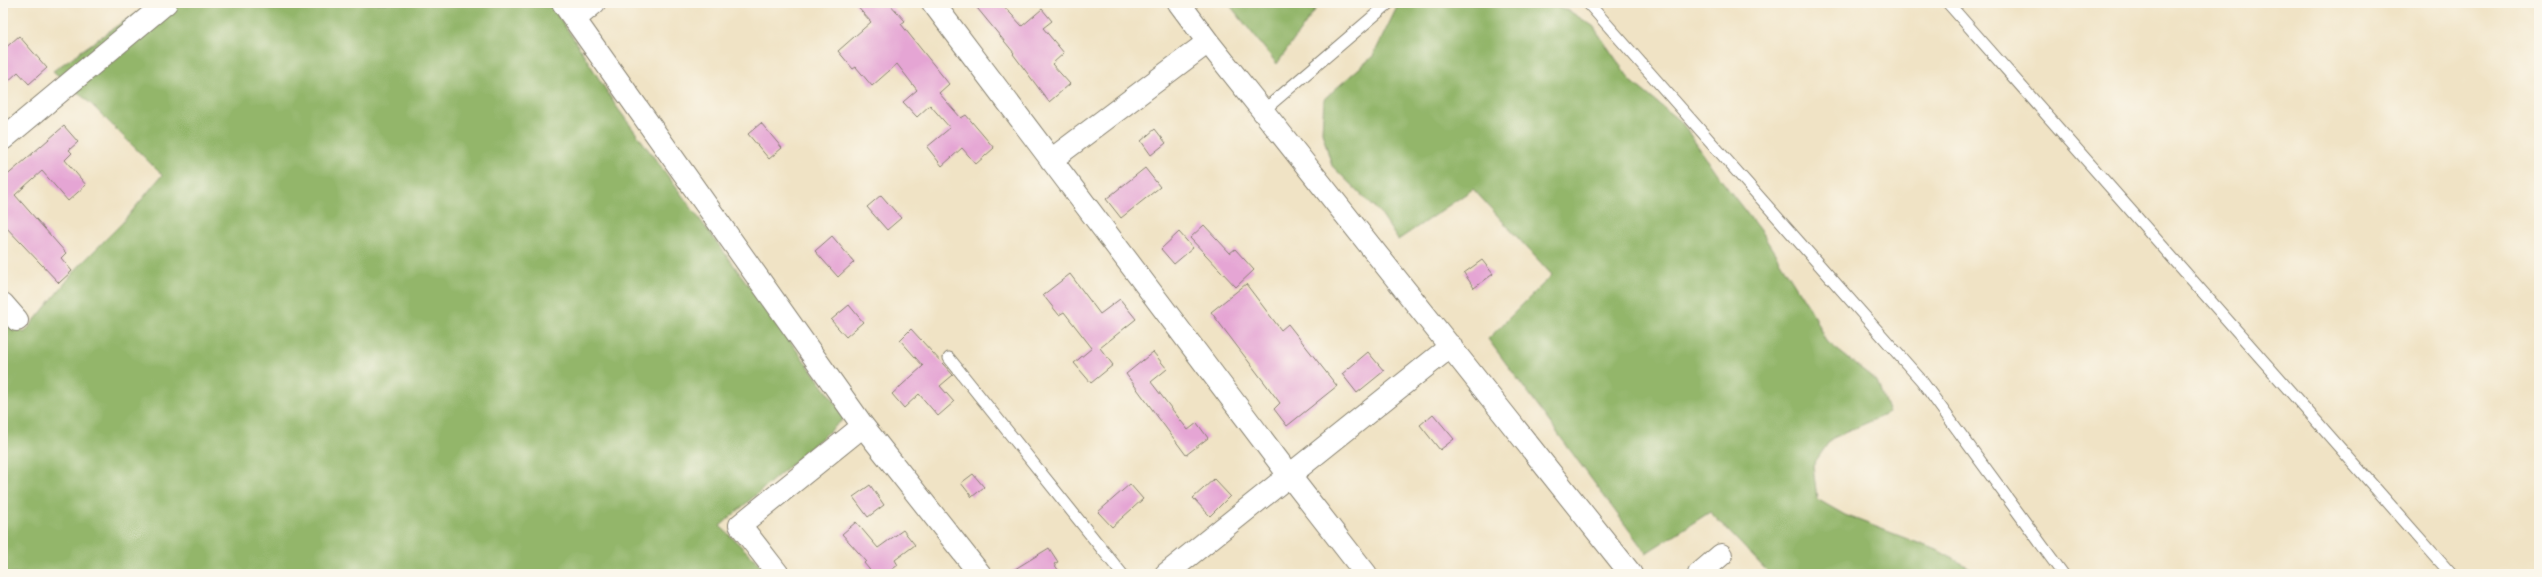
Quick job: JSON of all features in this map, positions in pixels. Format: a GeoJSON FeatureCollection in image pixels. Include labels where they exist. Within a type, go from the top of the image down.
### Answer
{"type":"FeatureCollection","features":[{"type":"Feature","properties":{"kind":"street"},"geometry":{"type":"LineString","coordinates":[[3,139],[166,3]]}},
{"type":"Feature","properties":{"kind":"street"},"geometry":{"type":"LineString","coordinates":[[594,3],[569,11],[863,426],[980,574]]}},
{"type":"Feature","properties":{"kind":"street"},"geometry":{"type":"LineString","coordinates":[[933,3],[1288,476],[1366,574]]}},
{"type":"Feature","properties":{"kind":"street"},"geometry":{"type":"LineString","coordinates":[[1179,3],[1208,42],[1264,110],[1631,574]]}},
{"type":"Feature","properties":{"kind":"street"},"geometry":{"type":"LineString","coordinates":[[1051,160],[1208,42]]}},
{"type":"Feature","properties":{"kind":"street"},"geometry":{"type":"LineString","coordinates":[[1166,574],[1451,346]]}},
{"type":"Feature","properties":{"kind":"street"},"geometry":{"type":"LineString","coordinates":[[778,574],[740,525],[863,426]]}},
{"type":"Feature","properties":{"kind":"street"},"geometry":{"type":"LineString","coordinates":[[1699,574],[1721,555]]}},
{"type":"Feature","properties":{"kind":"lane"},"geometry":{"type":"LineString","coordinates":[[1264,110],[1389,3]]}},
{"type":"Feature","properties":{"kind":"lane"},"geometry":{"type":"LineString","coordinates":[[1588,3],[1921,380],[2063,574]]}},
{"type":"Feature","properties":{"kind":"lane"},"geometry":{"type":"LineString","coordinates":[[1948,3],[2451,574]]}},
{"type":"Feature","properties":{"kind":"lane"},"geometry":{"type":"LineString","coordinates":[[949,358],[1122,574]]}},
{"type":"Feature","properties":{"kind":"green space"},"geometry":{"type":"Polygon","coordinates":[[[155,3],[549,3],[574,39],[616,106],[846,417],[720,526],[770,574],[3,574],[3,311],[24,333],[79,266],[123,222],[162,175],[91,104],[53,71],[121,23],[155,3]]]}},
{"type":"Feature","properties":{"kind":"green space"},"geometry":{"type":"Polygon","coordinates":[[[1228,3],[1320,3],[1277,64],[1228,3]]]}},
{"type":"Feature","properties":{"kind":"green space"},"geometry":{"type":"Polygon","coordinates":[[[1399,3],[1543,3],[1566,9],[1593,26],[1631,81],[1682,123],[1719,177],[1762,233],[1812,312],[1825,340],[1877,381],[1889,413],[1831,439],[1813,465],[1817,499],[1845,515],[1939,551],[1981,574],[1770,574],[1710,512],[1646,553],[1488,339],[1552,275],[1473,189],[1398,240],[1380,213],[1332,166],[1322,132],[1324,99],[1373,56],[1399,3]]]}},
{"type":"Feature","properties":{"kind":"building"},"geometry":{"type":"Polygon","coordinates":[[[854,3],[889,3],[905,21],[901,24],[949,84],[939,93],[961,118],[966,115],[994,148],[976,164],[962,148],[942,166],[927,147],[950,128],[930,105],[917,117],[903,102],[917,90],[897,64],[872,86],[856,67],[853,69],[838,51],[871,22],[854,3]]]}},
{"type":"Feature","properties":{"kind":"building"},"geometry":{"type":"Polygon","coordinates":[[[973,3],[1001,3],[1022,26],[1042,9],[1052,21],[1043,28],[1064,53],[1052,64],[1070,84],[1049,102],[1013,54],[1014,53],[973,3]]]}},
{"type":"Feature","properties":{"kind":"building"},"geometry":{"type":"Polygon","coordinates":[[[19,36],[47,68],[29,84],[18,72],[3,86],[3,50],[19,36]]]}},
{"type":"Feature","properties":{"kind":"building"},"geometry":{"type":"Polygon","coordinates":[[[761,123],[782,148],[769,159],[748,134],[761,123]]]}},
{"type":"Feature","properties":{"kind":"building"},"geometry":{"type":"Polygon","coordinates":[[[64,126],[78,142],[69,150],[72,153],[65,160],[86,185],[68,201],[42,171],[15,195],[66,253],[61,258],[72,271],[59,283],[3,224],[3,179],[64,126]]]}},
{"type":"Feature","properties":{"kind":"building"},"geometry":{"type":"Polygon","coordinates":[[[1155,129],[1166,143],[1151,155],[1141,141],[1155,129]]]}},
{"type":"Feature","properties":{"kind":"building"},"geometry":{"type":"Polygon","coordinates":[[[1145,168],[1160,187],[1121,218],[1106,199],[1145,168]]]}},
{"type":"Feature","properties":{"kind":"building"},"geometry":{"type":"Polygon","coordinates":[[[881,195],[901,218],[887,230],[867,207],[881,195]]]}},
{"type":"Feature","properties":{"kind":"building"},"geometry":{"type":"Polygon","coordinates":[[[1204,225],[1230,253],[1235,249],[1254,270],[1236,287],[1190,238],[1204,225]]]}},
{"type":"Feature","properties":{"kind":"building"},"geometry":{"type":"Polygon","coordinates":[[[1179,232],[1193,248],[1174,264],[1161,249],[1179,232]]]}},
{"type":"Feature","properties":{"kind":"building"},"geometry":{"type":"Polygon","coordinates":[[[832,236],[854,262],[838,277],[815,251],[832,236]]]}},
{"type":"Feature","properties":{"kind":"building"},"geometry":{"type":"Polygon","coordinates":[[[1482,260],[1493,274],[1474,288],[1464,273],[1482,260]]]}},
{"type":"Feature","properties":{"kind":"building"},"geometry":{"type":"Polygon","coordinates":[[[1070,274],[1100,314],[1120,299],[1136,319],[1100,348],[1113,365],[1091,383],[1074,363],[1092,348],[1064,312],[1059,315],[1043,295],[1070,274]]]}},
{"type":"Feature","properties":{"kind":"building"},"geometry":{"type":"Polygon","coordinates":[[[1246,284],[1281,330],[1288,324],[1337,386],[1287,426],[1274,409],[1280,403],[1211,312],[1246,284]]]}},
{"type":"Feature","properties":{"kind":"building"},"geometry":{"type":"Polygon","coordinates":[[[849,305],[863,322],[846,337],[831,320],[849,305]]]}},
{"type":"Feature","properties":{"kind":"building"},"geometry":{"type":"Polygon","coordinates":[[[911,329],[953,375],[940,386],[954,402],[938,416],[919,394],[904,408],[892,394],[923,366],[900,340],[911,329]]]}},
{"type":"Feature","properties":{"kind":"building"},"geometry":{"type":"Polygon","coordinates":[[[1153,352],[1167,369],[1151,382],[1188,430],[1197,423],[1208,438],[1186,455],[1126,374],[1153,352]]]}},
{"type":"Feature","properties":{"kind":"building"},"geometry":{"type":"Polygon","coordinates":[[[1368,352],[1384,371],[1357,393],[1342,374],[1368,352]]]}},
{"type":"Feature","properties":{"kind":"building"},"geometry":{"type":"Polygon","coordinates":[[[1433,414],[1454,439],[1440,450],[1420,425],[1433,414]]]}},
{"type":"Feature","properties":{"kind":"building"},"geometry":{"type":"Polygon","coordinates":[[[973,474],[984,487],[972,497],[961,483],[973,474]]]}},
{"type":"Feature","properties":{"kind":"building"},"geometry":{"type":"Polygon","coordinates":[[[1214,479],[1230,496],[1210,516],[1193,498],[1214,479]]]}},
{"type":"Feature","properties":{"kind":"building"},"geometry":{"type":"Polygon","coordinates":[[[1130,484],[1143,499],[1112,527],[1098,512],[1130,484]]]}},
{"type":"Feature","properties":{"kind":"building"},"geometry":{"type":"Polygon","coordinates":[[[870,485],[884,505],[868,517],[853,497],[870,485]]]}},
{"type":"Feature","properties":{"kind":"building"},"geometry":{"type":"Polygon","coordinates":[[[856,522],[878,548],[903,530],[915,545],[895,560],[898,565],[886,574],[873,574],[864,563],[866,561],[842,534],[856,522]]]}},
{"type":"Feature","properties":{"kind":"building"},"geometry":{"type":"Polygon","coordinates":[[[1049,548],[1058,562],[1054,564],[1061,574],[1007,574],[1049,548]]]}}]}
